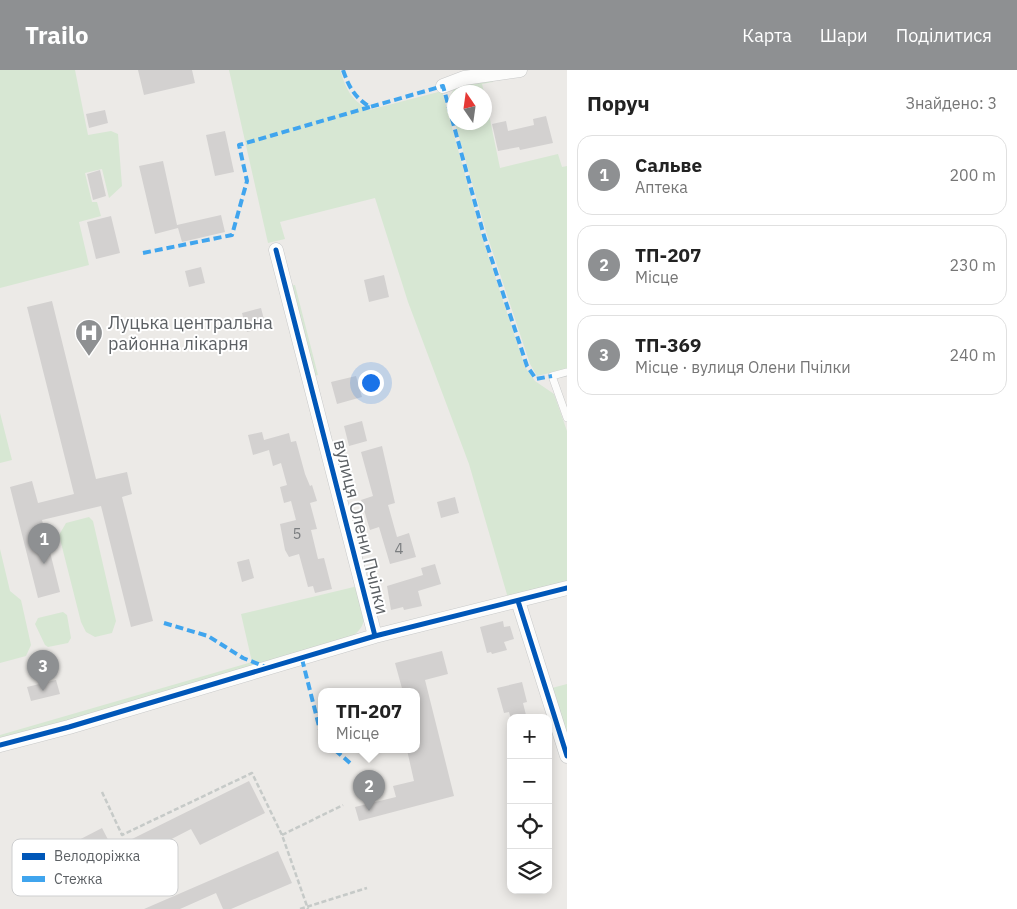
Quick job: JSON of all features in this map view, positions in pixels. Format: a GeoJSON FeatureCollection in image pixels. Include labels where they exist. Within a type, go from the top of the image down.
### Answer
{"type":"FeatureCollection","features":[{"type":"Feature","properties":{"kind":"street"},"geometry":{"type":"LineString","coordinates":[[443,86],[464,78],[520,70]]}},
{"type":"Feature","properties":{"kind":"street","name":"вулиця Олени Пчілки"},"geometry":{"type":"LineString","coordinates":[[0,745],[78,724],[375,636],[276,250]]}},
{"type":"Feature","properties":{"kind":"street"},"geometry":{"type":"LineString","coordinates":[[375,636],[567,588]]}},
{"type":"Feature","properties":{"kind":"street"},"geometry":{"type":"LineString","coordinates":[[518,601],[567,756]]}},
{"type":"Feature","properties":{"kind":"lane"},"geometry":{"type":"LineString","coordinates":[[567,372],[552,376],[567,418]]}},
{"type":"Feature","properties":{"kind":"path"},"geometry":{"type":"LineString","coordinates":[[102,792],[122,835],[252,773],[282,835],[308,908]]}},
{"type":"Feature","properties":{"kind":"path"},"geometry":{"type":"LineString","coordinates":[[282,835],[344,806]]}},
{"type":"Feature","properties":{"kind":"path"},"geometry":{"type":"LineString","coordinates":[[300,909],[367,888]]}},
{"type":"Feature","properties":{"kind":"green space"},"geometry":{"type":"Polygon","coordinates":[[[0,70],[75,70],[88,135],[111,131],[118,134],[122,186],[109,198],[102,169],[85,173],[92,202],[97,202],[101,216],[79,222],[89,265],[0,288],[0,70]]]}},
{"type":"Feature","properties":{"kind":"green space"},"geometry":{"type":"Polygon","coordinates":[[[229,70],[340,70],[350,93],[357,102],[369,110],[442,91],[447,109],[447,130],[453,130],[482,237],[525,367],[535,381],[554,394],[567,431],[567,583],[508,598],[469,464],[408,302],[375,198],[280,222],[285,239],[268,243],[229,70]]]}},
{"type":"Feature","properties":{"kind":"green space"},"geometry":{"type":"Polygon","coordinates":[[[491,77],[493,82],[482,85],[456,85],[491,77]]]}},
{"type":"Feature","properties":{"kind":"green space"},"geometry":{"type":"Polygon","coordinates":[[[492,129],[500,168],[558,154],[562,167],[567,166],[567,369],[537,376],[530,364],[487,235],[457,130],[492,129]]]}},
{"type":"Feature","properties":{"kind":"green space"},"geometry":{"type":"Polygon","coordinates":[[[295,285],[318,375],[311,377],[288,286],[295,285]]]}},
{"type":"Feature","properties":{"kind":"green space"},"geometry":{"type":"Polygon","coordinates":[[[0,413],[12,460],[0,463],[0,413]]]}},
{"type":"Feature","properties":{"kind":"green space"},"geometry":{"type":"Polygon","coordinates":[[[89,517],[93,521],[116,621],[112,633],[95,637],[86,632],[81,622],[59,535],[66,523],[89,517]]]}},
{"type":"Feature","properties":{"kind":"green space"},"geometry":{"type":"Polygon","coordinates":[[[0,549],[10,591],[21,600],[31,645],[26,656],[0,663],[0,549]]]}},
{"type":"Feature","properties":{"kind":"green space"},"geometry":{"type":"Polygon","coordinates":[[[358,586],[364,619],[363,625],[354,635],[0,741],[0,735],[252,662],[241,614],[358,586]]]}},
{"type":"Feature","properties":{"kind":"green space"},"geometry":{"type":"Polygon","coordinates":[[[63,612],[67,615],[71,638],[68,643],[48,647],[45,645],[35,624],[38,618],[63,612]]]}},
{"type":"Feature","properties":{"kind":"green space"},"geometry":{"type":"Polygon","coordinates":[[[567,684],[567,736],[552,688],[567,684]]]}},
{"type":"Feature","properties":{"kind":"building"},"geometry":{"type":"Polygon","coordinates":[[[138,70],[192,70],[195,83],[144,95],[138,70]]]}},
{"type":"Feature","properties":{"kind":"building"},"geometry":{"type":"Polygon","coordinates":[[[105,110],[108,123],[89,128],[86,114],[105,110]]]}},
{"type":"Feature","properties":{"kind":"building"},"geometry":{"type":"Polygon","coordinates":[[[546,116],[553,143],[520,150],[519,147],[498,151],[492,124],[506,121],[508,131],[534,125],[533,119],[546,116]]]}},
{"type":"Feature","properties":{"kind":"building"},"geometry":{"type":"Polygon","coordinates":[[[225,131],[234,172],[215,176],[206,135],[225,131]]]}},
{"type":"Feature","properties":{"kind":"building"},"geometry":{"type":"Polygon","coordinates":[[[163,161],[177,225],[221,215],[225,232],[182,242],[178,228],[155,234],[139,166],[163,161]]]}},
{"type":"Feature","properties":{"kind":"building"},"geometry":{"type":"Polygon","coordinates":[[[100,170],[106,196],[93,200],[87,174],[100,170]]]}},
{"type":"Feature","properties":{"kind":"building"},"geometry":{"type":"Polygon","coordinates":[[[111,216],[120,253],[96,259],[87,222],[111,216]]]}},
{"type":"Feature","properties":{"kind":"building"},"geometry":{"type":"Polygon","coordinates":[[[201,267],[205,283],[189,287],[185,271],[201,267]]]}},
{"type":"Feature","properties":{"kind":"building"},"geometry":{"type":"Polygon","coordinates":[[[384,275],[389,297],[369,302],[364,280],[384,275]]]}},
{"type":"Feature","properties":{"kind":"building"},"geometry":{"type":"Polygon","coordinates":[[[52,301],[96,479],[127,472],[132,494],[122,497],[153,621],[131,627],[101,506],[42,520],[60,592],[38,598],[10,487],[32,481],[38,503],[74,494],[27,307],[52,301]]]}},
{"type":"Feature","properties":{"kind":"building"},"geometry":{"type":"Polygon","coordinates":[[[261,308],[266,327],[247,332],[242,313],[261,308]]]}},
{"type":"Feature","properties":{"kind":"building"},"geometry":{"type":"Polygon","coordinates":[[[356,376],[362,397],[337,404],[331,382],[356,376]]]}},
{"type":"Feature","properties":{"kind":"building"},"geometry":{"type":"Polygon","coordinates":[[[362,421],[367,441],[349,446],[344,426],[362,421]]]}},
{"type":"Feature","properties":{"kind":"building"},"geometry":{"type":"Polygon","coordinates":[[[262,432],[264,440],[289,433],[291,442],[296,441],[305,474],[310,486],[312,485],[317,501],[310,503],[317,529],[311,530],[318,559],[324,558],[332,589],[315,593],[313,586],[308,587],[299,554],[289,557],[285,550],[280,524],[296,520],[291,501],[284,503],[280,487],[287,485],[281,463],[273,466],[269,450],[253,455],[248,435],[262,432]]]}},
{"type":"Feature","properties":{"kind":"building"},"geometry":{"type":"Polygon","coordinates":[[[382,446],[395,503],[388,505],[397,537],[409,533],[416,557],[390,564],[379,527],[370,530],[361,500],[373,496],[361,452],[382,446]]]}},
{"type":"Feature","properties":{"kind":"building"},"geometry":{"type":"Polygon","coordinates":[[[455,497],[459,513],[441,518],[437,502],[455,497]]]}},
{"type":"Feature","properties":{"kind":"building"},"geometry":{"type":"Polygon","coordinates":[[[249,559],[254,578],[242,582],[237,562],[249,559]]]}},
{"type":"Feature","properties":{"kind":"building"},"geometry":{"type":"Polygon","coordinates":[[[435,564],[441,584],[418,591],[422,606],[404,610],[403,607],[391,610],[387,586],[423,575],[421,568],[435,564]]]}},
{"type":"Feature","properties":{"kind":"building"},"geometry":{"type":"Polygon","coordinates":[[[503,621],[504,627],[510,626],[514,639],[504,642],[507,650],[492,654],[491,652],[487,653],[480,627],[503,621]]]}},
{"type":"Feature","properties":{"kind":"building"},"geometry":{"type":"Polygon","coordinates":[[[442,651],[448,674],[425,680],[454,796],[359,821],[355,807],[396,797],[393,786],[414,781],[408,753],[420,753],[420,688],[402,688],[395,663],[442,651]]]}},
{"type":"Feature","properties":{"kind":"building"},"geometry":{"type":"Polygon","coordinates":[[[56,680],[60,694],[31,701],[27,687],[56,680]]]}},
{"type":"Feature","properties":{"kind":"building"},"geometry":{"type":"Polygon","coordinates":[[[522,682],[527,702],[523,703],[526,714],[504,713],[497,688],[522,682]]]}},
{"type":"Feature","properties":{"kind":"building"},"geometry":{"type":"Polygon","coordinates":[[[249,781],[265,813],[200,845],[191,829],[172,839],[132,839],[249,781]]]}},
{"type":"Feature","properties":{"kind":"building"},"geometry":{"type":"Polygon","coordinates":[[[102,828],[108,839],[81,839],[102,828]]]}},
{"type":"Feature","properties":{"kind":"building"},"geometry":{"type":"Polygon","coordinates":[[[278,851],[292,883],[231,909],[223,909],[216,893],[180,909],[144,909],[178,896],[178,894],[278,851]]]}},
{"type":"Feature","properties":{"kind":"marked path"},"geometry":{"type":"LineString","coordinates":[[343,70],[353,91],[370,107],[443,86],[484,236],[527,366],[536,379],[552,376]]}},
{"type":"Feature","properties":{"kind":"marked path"},"geometry":{"type":"LineString","coordinates":[[143,253],[232,235],[247,181],[239,145],[370,107]]}},
{"type":"Feature","properties":{"kind":"marked path"},"geometry":{"type":"LineString","coordinates":[[164,623],[208,636],[243,658],[266,667]]}},
{"type":"Feature","properties":{"kind":"marked path"},"geometry":{"type":"LineString","coordinates":[[302,659],[318,722]]}},
{"type":"Feature","properties":{"kind":"marked path"},"geometry":{"type":"LineString","coordinates":[[338,753],[350,763]]}},
{"type":"Feature","properties":{"kind":"cycle path"},"geometry":{"type":"LineString","coordinates":[[276,250],[375,636]]}},
{"type":"Feature","properties":{"kind":"cycle path"},"geometry":{"type":"LineString","coordinates":[[0,745],[69,727],[375,636],[567,588]]}},
{"type":"Feature","properties":{"kind":"cycle path"},"geometry":{"type":"LineString","coordinates":[[518,601],[567,756]]}},
{"type":"Feature","properties":{"kind":"place","name":"Луцька центральна районна лікарня"},"geometry":{"type":"Point","coordinates":[89,357]}},
{"type":"Feature","properties":{"kind":"place","name":"Сальве"},"geometry":{"type":"Point","coordinates":[44,564]}},
{"type":"Feature","properties":{"kind":"place","name":"ТП-369"},"geometry":{"type":"Point","coordinates":[43,691]}},
{"type":"Feature","properties":{"kind":"place","name":"ТП-207"},"geometry":{"type":"Point","coordinates":[369,811]}}]}
